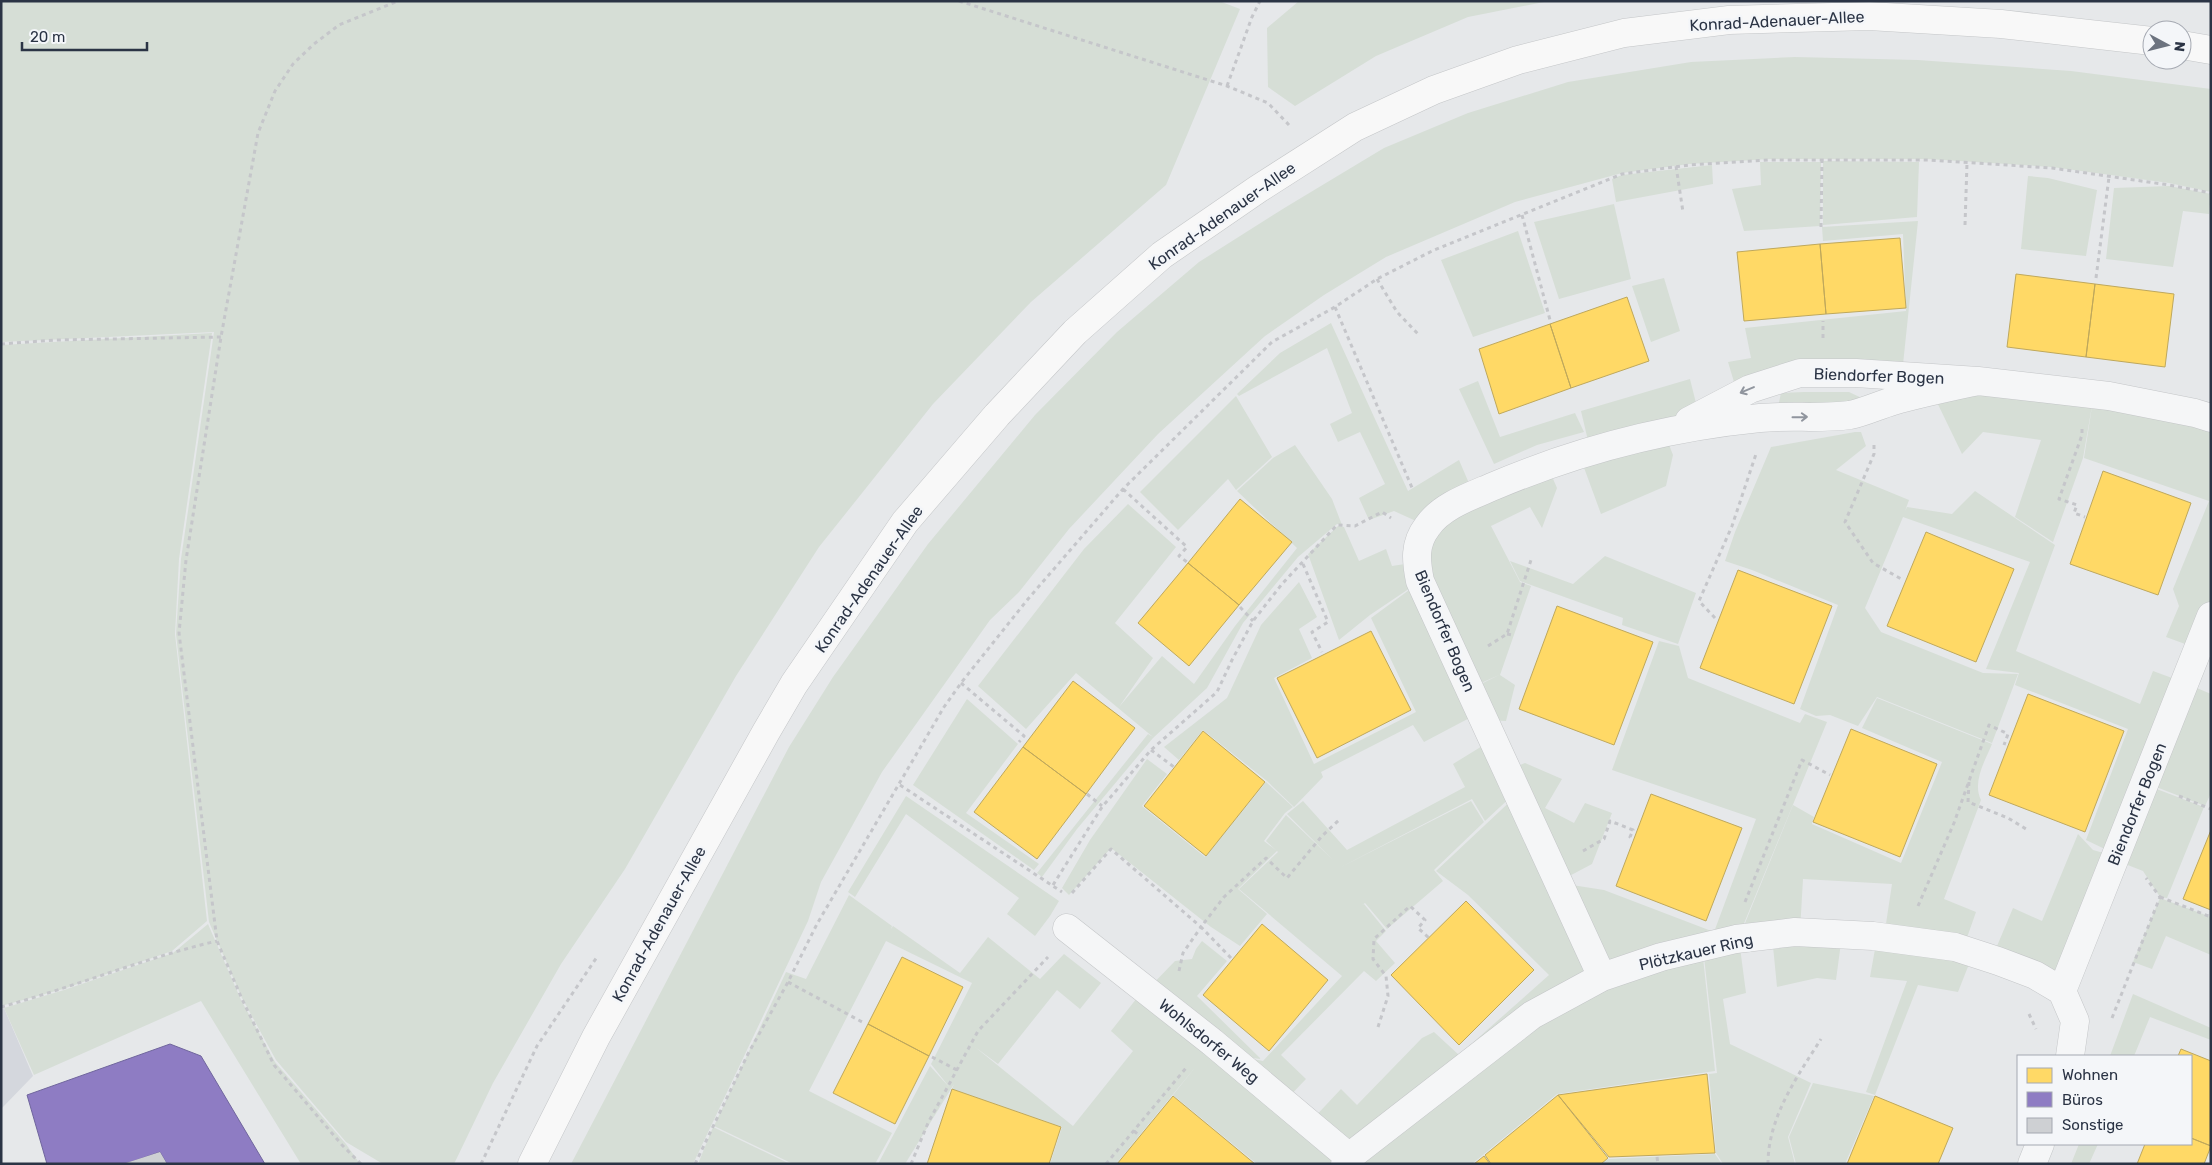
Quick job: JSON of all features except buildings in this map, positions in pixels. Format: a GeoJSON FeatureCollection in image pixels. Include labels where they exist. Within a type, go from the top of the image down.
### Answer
{"type":"FeatureCollection","features":[{"type":"Feature","properties":{"kind":"main road","name":"Konrad-Adenauer-Allee"},"geometry":{"type":"LineString","coordinates":[[532,1164],[596,1037],[766,732],[794,684],[906,522],[997,415],[1075,332],[1162,256],[1258,188],[1355,128],[1434,90],[1518,60],[1624,33],[1729,20],[1869,16],[2002,24],[2142,40]]}},
{"type":"Feature","properties":{"kind":"main road"},"geometry":{"type":"LineString","coordinates":[[2192,47],[2211,50]]}},
{"type":"Feature","properties":{"kind":"street","name":"Biendorfer Bogen"},"geometry":{"type":"LineString","coordinates":[[1673,430],[1750,389],[1800,373],[1856,373],[1978,381],[2079,392],[2144,403],[2211,418]]}},
{"type":"Feature","properties":{"kind":"street","name":"Biendorfer Bogen"},"geometry":{"type":"LineString","coordinates":[[1602,977],[1420,581],[1416,562],[1418,545],[1427,527],[1442,511],[1528,472],[1579,453],[1673,430],[1762,417],[1851,414],[1902,399],[1978,381]]}},
{"type":"Feature","properties":{"kind":"street","name":"Biendorfer Bogen"},"geometry":{"type":"LineString","coordinates":[[2062,991],[2211,616]]}},
{"type":"Feature","properties":{"kind":"street","name":"Wohlsdorfer Weg"},"geometry":{"type":"LineString","coordinates":[[1067,928],[1212,1042],[1347,1161]]}},
{"type":"Feature","properties":{"kind":"street","name":"Plötzkauer Ring"},"geometry":{"type":"LineString","coordinates":[[1347,1161],[1532,1015],[1602,977],[1661,957],[1732,940],[1795,932],[1873,936],[1955,947],[2034,975],[2062,991]]}},
{"type":"Feature","properties":{"kind":"street"},"geometry":{"type":"LineString","coordinates":[[2062,991],[2075,1021],[2070,1055]]}},
{"type":"Feature","properties":{"kind":"street"},"geometry":{"type":"LineString","coordinates":[[2032,1164],[2040,1145]]}},
{"type":"Feature","properties":{"kind":"path"},"geometry":{"type":"LineString","coordinates":[[361,1164],[342,1146],[274,1065],[242,999],[217,941],[179,633],[186,560],[221,337],[258,133],[275,91],[293,64],[314,44],[339,25],[398,1]]}},
{"type":"Feature","properties":{"kind":"path"},"geometry":{"type":"LineString","coordinates":[[959,1],[1227,86],[1268,103],[1290,126]]}},
{"type":"Feature","properties":{"kind":"path"},"geometry":{"type":"LineString","coordinates":[[1227,86],[1252,16],[1260,1]]}},
{"type":"Feature","properties":{"kind":"path"},"geometry":{"type":"LineString","coordinates":[[695,1164],[748,1054],[788,982],[817,924],[944,707],[1028,599],[1123,489],[1272,342],[1335,307],[1377,279],[1434,250],[1622,174],[1676,166],[1769,160],[1967,162],[2052,168],[2211,193]]}},
{"type":"Feature","properties":{"kind":"path"},"geometry":{"type":"LineString","coordinates":[[1821,227],[1822,160]]}},
{"type":"Feature","properties":{"kind":"path"},"geometry":{"type":"LineString","coordinates":[[1966,226],[1967,162]]}},
{"type":"Feature","properties":{"kind":"path"},"geometry":{"type":"LineString","coordinates":[[1676,166],[1683,212]]}},
{"type":"Feature","properties":{"kind":"path"},"geometry":{"type":"LineString","coordinates":[[2096,278],[2109,176]]}},
{"type":"Feature","properties":{"kind":"path"},"geometry":{"type":"LineString","coordinates":[[1522,215],[1550,320]]}},
{"type":"Feature","properties":{"kind":"path"},"geometry":{"type":"LineString","coordinates":[[1377,279],[1396,312],[1418,334]]}},
{"type":"Feature","properties":{"kind":"path"},"geometry":{"type":"LineString","coordinates":[[1335,307],[1414,492]]}},
{"type":"Feature","properties":{"kind":"path"},"geometry":{"type":"LineString","coordinates":[[1,344],[55,340],[221,337]]}},
{"type":"Feature","properties":{"kind":"path"},"geometry":{"type":"LineString","coordinates":[[2079,392],[2082,435],[2060,499],[2077,505],[2074,513],[2085,517]]}},
{"type":"Feature","properties":{"kind":"path"},"geometry":{"type":"LineString","coordinates":[[1874,438],[1874,454],[1845,522],[1873,563],[1903,580]]}},
{"type":"Feature","properties":{"kind":"path"},"geometry":{"type":"LineString","coordinates":[[1715,618],[1699,601],[1732,526],[1756,453]]}},
{"type":"Feature","properties":{"kind":"path"},"geometry":{"type":"LineString","coordinates":[[1123,489],[1187,547],[1180,556],[1187,562]]}},
{"type":"Feature","properties":{"kind":"path"},"geometry":{"type":"LineString","coordinates":[[1053,885],[1102,806],[1151,750],[1217,692],[1254,621],[1282,584],[1337,525],[1355,526],[1382,512],[1396,521]]}},
{"type":"Feature","properties":{"kind":"path"},"geometry":{"type":"LineString","coordinates":[[1459,666],[1507,634],[1531,560]]}},
{"type":"Feature","properties":{"kind":"path"},"geometry":{"type":"LineString","coordinates":[[1302,564],[1328,622],[1312,632],[1322,652]]}},
{"type":"Feature","properties":{"kind":"path"},"geometry":{"type":"LineString","coordinates":[[1240,607],[1254,621]]}},
{"type":"Feature","properties":{"kind":"path"},"geometry":{"type":"LineString","coordinates":[[1507,634],[1512,636]]}},
{"type":"Feature","properties":{"kind":"path"},"geometry":{"type":"LineString","coordinates":[[961,684],[1024,736],[1019,742]]}},
{"type":"Feature","properties":{"kind":"path"},"geometry":{"type":"LineString","coordinates":[[1903,940],[1954,823],[1989,725],[2008,734],[2004,745]]}},
{"type":"Feature","properties":{"kind":"path"},"geometry":{"type":"LineString","coordinates":[[1151,750],[1174,767]]}},
{"type":"Feature","properties":{"kind":"path"},"geometry":{"type":"LineString","coordinates":[[1732,940],[1735,924],[1802,760],[1830,775]]}},
{"type":"Feature","properties":{"kind":"path"},"geometry":{"type":"LineString","coordinates":[[1970,777],[1968,802],[2008,818],[2026,829]]}},
{"type":"Feature","properties":{"kind":"path"},"geometry":{"type":"LineString","coordinates":[[900,785],[1069,896],[1110,849],[1201,926],[1231,958]]}},
{"type":"Feature","properties":{"kind":"path"},"geometry":{"type":"LineString","coordinates":[[1087,794],[1102,806]]}},
{"type":"Feature","properties":{"kind":"path"},"geometry":{"type":"LineString","coordinates":[[2178,796],[2211,809]]}},
{"type":"Feature","properties":{"kind":"path"},"geometry":{"type":"LineString","coordinates":[[1179,977],[1182,953],[1224,897],[1266,858],[1287,878],[1322,836],[1339,820]]}},
{"type":"Feature","properties":{"kind":"path"},"geometry":{"type":"LineString","coordinates":[[1551,868],[1604,839],[1610,821],[1633,830],[1630,837],[1634,839]]}},
{"type":"Feature","properties":{"kind":"path"},"geometry":{"type":"LineString","coordinates":[[2142,872],[2160,897],[2211,917]]}},
{"type":"Feature","properties":{"kind":"path"},"geometry":{"type":"LineString","coordinates":[[2110,1024],[2160,897]]}},
{"type":"Feature","properties":{"kind":"path"},"geometry":{"type":"LineString","coordinates":[[1378,1027],[1388,996],[1386,976],[1373,958],[1374,940],[1410,906],[1425,920],[1418,928],[1429,938]]}},
{"type":"Feature","properties":{"kind":"path"},"geometry":{"type":"LineString","coordinates":[[1,1007],[63,990],[172,952],[217,941]]}},
{"type":"Feature","properties":{"kind":"path"},"geometry":{"type":"LineString","coordinates":[[911,1164],[928,1123],[978,1031],[1050,955]]}},
{"type":"Feature","properties":{"kind":"path"},"geometry":{"type":"LineString","coordinates":[[788,982],[864,1023]]}},
{"type":"Feature","properties":{"kind":"path"},"geometry":{"type":"LineString","coordinates":[[1768,1164],[1772,1128],[1796,1079],[1822,1039]]}},
{"type":"Feature","properties":{"kind":"path"},"geometry":{"type":"LineString","coordinates":[[932,1058],[957,1070]]}},
{"type":"Feature","properties":{"kind":"path"},"geometry":{"type":"LineString","coordinates":[[1106,1164],[1190,1064]]}},
{"type":"Feature","properties":{"kind":"path"},"geometry":{"type":"LineString","coordinates":[[1134,1130],[1140,1136]]}},
{"type":"Feature","properties":{"kind":"path"},"geometry":{"type":"LineString","coordinates":[[1657,1157],[1658,1164]]}},
{"type":"Feature","properties":{"kind":"shaded area"},"geometry":{"type":"Polygon","coordinates":[[[1,1],[1219,1],[1240,9],[1166,185],[1031,302],[933,404],[819,547],[736,676],[625,869],[561,964],[493,1083],[454,1164],[383,1164],[346,1142],[276,1060],[242,998],[209,922],[176,634],[181,559],[214,332],[1,342],[1,1]]]}},
{"type":"Feature","properties":{"kind":"shaded area"},"geometry":{"type":"Polygon","coordinates":[[[1299,1],[1549,1],[1468,17],[1376,56],[1295,106],[1268,87],[1267,28],[1299,1]]]}},
{"type":"Feature","properties":{"kind":"shaded area"},"geometry":{"type":"Polygon","coordinates":[[[1795,57],[1918,60],[2071,71],[2211,89],[2211,192],[2169,183],[2052,167],[1928,159],[1769,159],[1689,164],[1622,173],[1515,202],[1386,257],[1324,295],[1265,336],[1158,434],[1069,529],[1019,592],[990,620],[882,772],[821,882],[808,921],[693,1164],[571,1164],[789,747],[833,677],[928,544],[1035,415],[1117,332],[1199,262],[1286,207],[1384,148],[1468,113],[1568,82],[1691,62],[1795,57]]]}},
{"type":"Feature","properties":{"kind":"shaded area"},"geometry":{"type":"Polygon","coordinates":[[[1823,161],[1919,162],[1917,217],[1823,225],[1823,161]]]}},
{"type":"Feature","properties":{"kind":"shaded area"},"geometry":{"type":"Polygon","coordinates":[[[1760,162],[1821,162],[1820,226],[1744,231],[1732,189],[1761,185],[1760,162]]]}},
{"type":"Feature","properties":{"kind":"shaded area"},"geometry":{"type":"Polygon","coordinates":[[[1712,165],[1713,184],[1616,202],[1612,179],[1622,175],[1712,165]]]}},
{"type":"Feature","properties":{"kind":"shaded area"},"geometry":{"type":"Polygon","coordinates":[[[2028,176],[2048,178],[2097,190],[2086,256],[2021,249],[2028,176]]]}},
{"type":"Feature","properties":{"kind":"shaded area"},"geometry":{"type":"Polygon","coordinates":[[[2169,186],[2211,194],[2209,214],[2183,211],[2173,267],[2106,259],[2114,188],[2169,186]]]}},
{"type":"Feature","properties":{"kind":"shaded area"},"geometry":{"type":"Polygon","coordinates":[[[1614,204],[1631,279],[1559,299],[1534,222],[1614,204]]]}},
{"type":"Feature","properties":{"kind":"shaded area"},"geometry":{"type":"Polygon","coordinates":[[[1918,221],[1902,374],[1776,371],[1734,382],[1728,362],[1751,358],[1745,328],[1906,311],[1903,234],[1823,241],[1822,227],[1918,221]]]}},
{"type":"Feature","properties":{"kind":"shaded area"},"geometry":{"type":"Polygon","coordinates":[[[1518,231],[1545,313],[1473,337],[1441,260],[1518,231]]]}},
{"type":"Feature","properties":{"kind":"shaded area"},"geometry":{"type":"Polygon","coordinates":[[[1664,278],[1680,331],[1651,342],[1632,286],[1664,278]]]}},
{"type":"Feature","properties":{"kind":"shaded area"},"geometry":{"type":"Polygon","coordinates":[[[1331,323],[1408,491],[1459,460],[1474,495],[1427,526],[1394,511],[1369,520],[1359,498],[1385,484],[1360,432],[1338,442],[1330,424],[1352,413],[1327,348],[1239,396],[1237,394],[1280,353],[1331,323]]]}},
{"type":"Feature","properties":{"kind":"shaded area"},"geometry":{"type":"Polygon","coordinates":[[[212,333],[179,559],[175,634],[207,921],[172,951],[63,989],[1,1006],[1,345],[212,333]]]}},
{"type":"Feature","properties":{"kind":"shaded area"},"geometry":{"type":"Polygon","coordinates":[[[1690,379],[1699,415],[1590,449],[1581,411],[1690,379]]]}},
{"type":"Feature","properties":{"kind":"shaded area"},"geometry":{"type":"Polygon","coordinates":[[[1478,381],[1500,437],[1575,413],[1584,432],[1537,445],[1494,464],[1459,389],[1478,381]]]}},
{"type":"Feature","properties":{"kind":"shaded area"},"geometry":{"type":"Polygon","coordinates":[[[1978,382],[2095,394],[2154,404],[2211,419],[2211,611],[2196,648],[2166,637],[2179,606],[2173,589],[2209,501],[2084,458],[2093,400],[2083,458],[2053,542],[2015,517],[2041,440],[1983,432],[1962,454],[1932,392],[1978,382]]]}},
{"type":"Feature","properties":{"kind":"shaded area"},"geometry":{"type":"Polygon","coordinates":[[[1849,392],[1870,402],[1778,407],[1781,393],[1849,392]]]}},
{"type":"Feature","properties":{"kind":"shaded area"},"geometry":{"type":"Polygon","coordinates":[[[1236,396],[1272,457],[1236,490],[1228,479],[1178,530],[1140,492],[1236,396]]]}},
{"type":"Feature","properties":{"kind":"shaded area"},"geometry":{"type":"Polygon","coordinates":[[[1664,432],[1673,455],[1666,486],[1601,514],[1579,454],[1664,432]]]}},
{"type":"Feature","properties":{"kind":"shaded area"},"geometry":{"type":"Polygon","coordinates":[[[1861,432],[1866,446],[1836,470],[1909,500],[1905,511],[1907,507],[1952,514],[1975,491],[2055,545],[2016,651],[2140,704],[2153,671],[2183,682],[2111,852],[2086,840],[2128,729],[2015,685],[2019,673],[1986,669],[2030,562],[1903,517],[1865,608],[1881,632],[1983,673],[2018,674],[1992,743],[1877,697],[1858,726],[1830,715],[1816,716],[1800,709],[1838,605],[1725,561],[1735,532],[1771,447],[1861,432]]]}},
{"type":"Feature","properties":{"kind":"shaded area"},"geometry":{"type":"Polygon","coordinates":[[[1295,445],[1332,499],[1342,525],[1337,524],[1298,557],[1243,623],[1207,688],[1153,738],[1077,829],[1042,877],[1037,873],[1148,734],[1153,737],[1076,673],[1026,729],[978,686],[1084,549],[1128,504],[1176,547],[1115,623],[1153,658],[1119,707],[1162,656],[1194,684],[1235,626],[1297,548],[1237,491],[1273,458],[1295,445]]]}},
{"type":"Feature","properties":{"kind":"shaded area"},"geometry":{"type":"Polygon","coordinates":[[[1547,465],[1557,488],[1542,528],[1530,507],[1491,526],[1520,582],[1531,586],[1500,675],[1515,685],[1506,721],[1484,720],[1471,689],[1499,675],[1470,688],[1419,545],[1428,527],[1547,465]]]}},
{"type":"Feature","properties":{"kind":"shaded area"},"geometry":{"type":"Polygon","coordinates":[[[1338,526],[1344,527],[1359,561],[1386,549],[1392,566],[1405,564],[1419,582],[1370,615],[1339,640],[1308,554],[1338,526]]]}},
{"type":"Feature","properties":{"kind":"shaded area"},"geometry":{"type":"Polygon","coordinates":[[[1605,556],[1696,593],[1678,644],[1622,625],[1623,618],[1520,581],[1510,561],[1573,584],[1605,556]]]}},
{"type":"Feature","properties":{"kind":"shaded area"},"geometry":{"type":"Polygon","coordinates":[[[1299,582],[1317,617],[1299,629],[1312,658],[1274,678],[1314,764],[1416,712],[1371,618],[1420,582],[1479,713],[1424,742],[1413,725],[1321,772],[1323,777],[1294,807],[1267,781],[1203,730],[1179,760],[1164,747],[1227,698],[1261,625],[1299,582]]]}},
{"type":"Feature","properties":{"kind":"shaded area"},"geometry":{"type":"Polygon","coordinates":[[[1659,641],[1679,646],[1688,678],[1800,723],[1805,714],[1827,722],[1738,938],[1602,975],[1559,883],[1604,890],[1714,932],[1756,819],[1612,770],[1659,641]]]}},
{"type":"Feature","properties":{"kind":"shaded area"},"geometry":{"type":"Polygon","coordinates":[[[2185,683],[2211,694],[2211,793],[2205,806],[2146,783],[2185,683]]]}},
{"type":"Feature","properties":{"kind":"shaded area"},"geometry":{"type":"Polygon","coordinates":[[[1877,698],[1992,744],[1979,779],[1978,786],[1981,800],[1944,899],[1976,912],[1963,949],[1884,937],[1892,884],[1803,879],[1800,931],[1739,938],[1793,805],[1814,817],[1812,824],[1901,863],[1942,762],[1862,728],[1877,698]]]}},
{"type":"Feature","properties":{"kind":"shaded area"},"geometry":{"type":"Polygon","coordinates":[[[967,699],[1018,744],[966,813],[1039,864],[1034,870],[913,785],[967,699]]]}},
{"type":"Feature","properties":{"kind":"shaded area"},"geometry":{"type":"Polygon","coordinates":[[[1492,740],[1515,793],[1485,821],[1472,799],[1341,867],[1471,801],[1484,822],[1434,870],[1443,881],[1387,929],[1365,903],[1361,906],[1364,904],[1386,931],[1376,941],[1395,963],[1376,981],[1364,971],[1281,1055],[1306,1079],[1284,1102],[1147,990],[1175,961],[1192,959],[1202,941],[1227,961],[1197,996],[1261,1059],[1237,1056],[1263,1061],[1342,976],[1239,889],[1278,852],[1266,841],[1286,815],[1333,860],[1287,814],[1303,801],[1347,850],[1465,787],[1453,764],[1492,740]]]}},
{"type":"Feature","properties":{"kind":"shaded area"},"geometry":{"type":"Polygon","coordinates":[[[1147,759],[1167,774],[1142,806],[1205,857],[1266,782],[1293,807],[1285,813],[1264,841],[1277,851],[1238,889],[1267,914],[1240,946],[1211,927],[1111,848],[1069,895],[1062,888],[1090,840],[1147,759]]]}},
{"type":"Feature","properties":{"kind":"shaded area"},"geometry":{"type":"Polygon","coordinates":[[[1525,763],[1562,779],[1545,808],[1574,823],[1585,803],[1612,813],[1592,864],[1558,882],[1508,770],[1525,763]]]}},
{"type":"Feature","properties":{"kind":"shaded area"},"geometry":{"type":"Polygon","coordinates":[[[2146,785],[2204,807],[2167,898],[2160,897],[2143,871],[2115,860],[2146,785]]]}},
{"type":"Feature","properties":{"kind":"shaded area"},"geometry":{"type":"Polygon","coordinates":[[[1517,795],[1600,976],[1354,1152],[1310,1122],[1341,1089],[1357,1105],[1422,1038],[1434,1032],[1459,1055],[1549,975],[1468,895],[1436,871],[1517,795]]]}},
{"type":"Feature","properties":{"kind":"shaded area"},"geometry":{"type":"Polygon","coordinates":[[[906,796],[1059,901],[1035,936],[1007,914],[1019,898],[906,814],[855,897],[848,892],[906,796]]]}},
{"type":"Feature","properties":{"kind":"shaded area"},"geometry":{"type":"Polygon","coordinates":[[[2078,834],[2093,850],[2114,856],[2062,990],[1992,958],[2013,908],[2042,921],[2078,834]]]}},
{"type":"Feature","properties":{"kind":"shaded area"},"geometry":{"type":"Polygon","coordinates":[[[849,895],[892,926],[891,929],[893,926],[960,973],[988,937],[1040,979],[1064,954],[1101,983],[1080,1009],[1057,990],[998,1064],[975,1047],[1073,1126],[1133,1051],[1111,1031],[1144,989],[1344,1164],[1257,1164],[1173,1095],[1197,1065],[1116,1164],[1050,1164],[1062,1127],[952,1089],[954,1084],[905,1164],[878,1164],[930,1066],[950,1088],[931,1064],[972,983],[886,941],[809,1091],[892,1133],[875,1164],[793,1164],[714,1126],[786,972],[806,979],[849,895]]]}},
{"type":"Feature","properties":{"kind":"shaded area"},"geometry":{"type":"Polygon","coordinates":[[[2160,898],[2211,917],[2211,955],[2166,936],[2152,969],[2133,962],[2160,898]]]}},
{"type":"Feature","properties":{"kind":"shaded area"},"geometry":{"type":"Polygon","coordinates":[[[208,924],[241,1000],[275,1062],[346,1144],[360,1164],[301,1164],[201,1001],[34,1075],[4,1008],[173,953],[208,924]]]}},
{"type":"Feature","properties":{"kind":"shaded area"},"geometry":{"type":"Polygon","coordinates":[[[1842,935],[1836,980],[1817,978],[1777,987],[1772,936],[1842,935]]]}},
{"type":"Feature","properties":{"kind":"shaded area"},"geometry":{"type":"Polygon","coordinates":[[[1877,938],[1973,954],[1958,992],[1918,985],[1875,1095],[1866,1092],[1907,981],[1870,977],[1877,938]]]}},
{"type":"Feature","properties":{"kind":"shaded area"},"geometry":{"type":"Polygon","coordinates":[[[1739,940],[1746,993],[1723,999],[1730,1044],[1811,1083],[1788,1137],[1795,1164],[1723,1164],[1716,1153],[1709,1074],[1717,1073],[1703,948],[1739,940]]]}},
{"type":"Feature","properties":{"kind":"shaded area"},"geometry":{"type":"Polygon","coordinates":[[[1702,948],[1715,1071],[1557,1094],[1472,1164],[1364,1164],[1356,1153],[1531,1016],[1702,948]]]}},
{"type":"Feature","properties":{"kind":"shaded area"},"geometry":{"type":"Polygon","coordinates":[[[2133,994],[2211,1028],[2211,1040],[2150,1017],[2134,1055],[2110,1055],[2133,994]]]}},
{"type":"Feature","properties":{"kind":"shaded area"},"geometry":{"type":"Polygon","coordinates":[[[4,1008],[33,1076],[1,1109],[1,1009],[4,1008]]]}},
{"type":"Feature","properties":{"kind":"shaded area"},"geometry":{"type":"Polygon","coordinates":[[[1813,1083],[1874,1096],[1845,1164],[1796,1164],[1789,1137],[1813,1083]]]}},
{"type":"Feature","properties":{"kind":"shaded area"},"geometry":{"type":"Polygon","coordinates":[[[713,1127],[788,1163],[698,1164],[713,1127]]]}},
{"type":"Feature","properties":{"kind":"shaded area"},"geometry":{"type":"Polygon","coordinates":[[[2079,1145],[2098,1145],[2089,1164],[2071,1164],[2079,1145]]]}},
{"type":"Feature","properties":{"kind":"shaded area"},"geometry":{"type":"Polygon","coordinates":[[[1715,1154],[1722,1164],[1602,1164],[1608,1159],[1715,1154]]]}}]}
